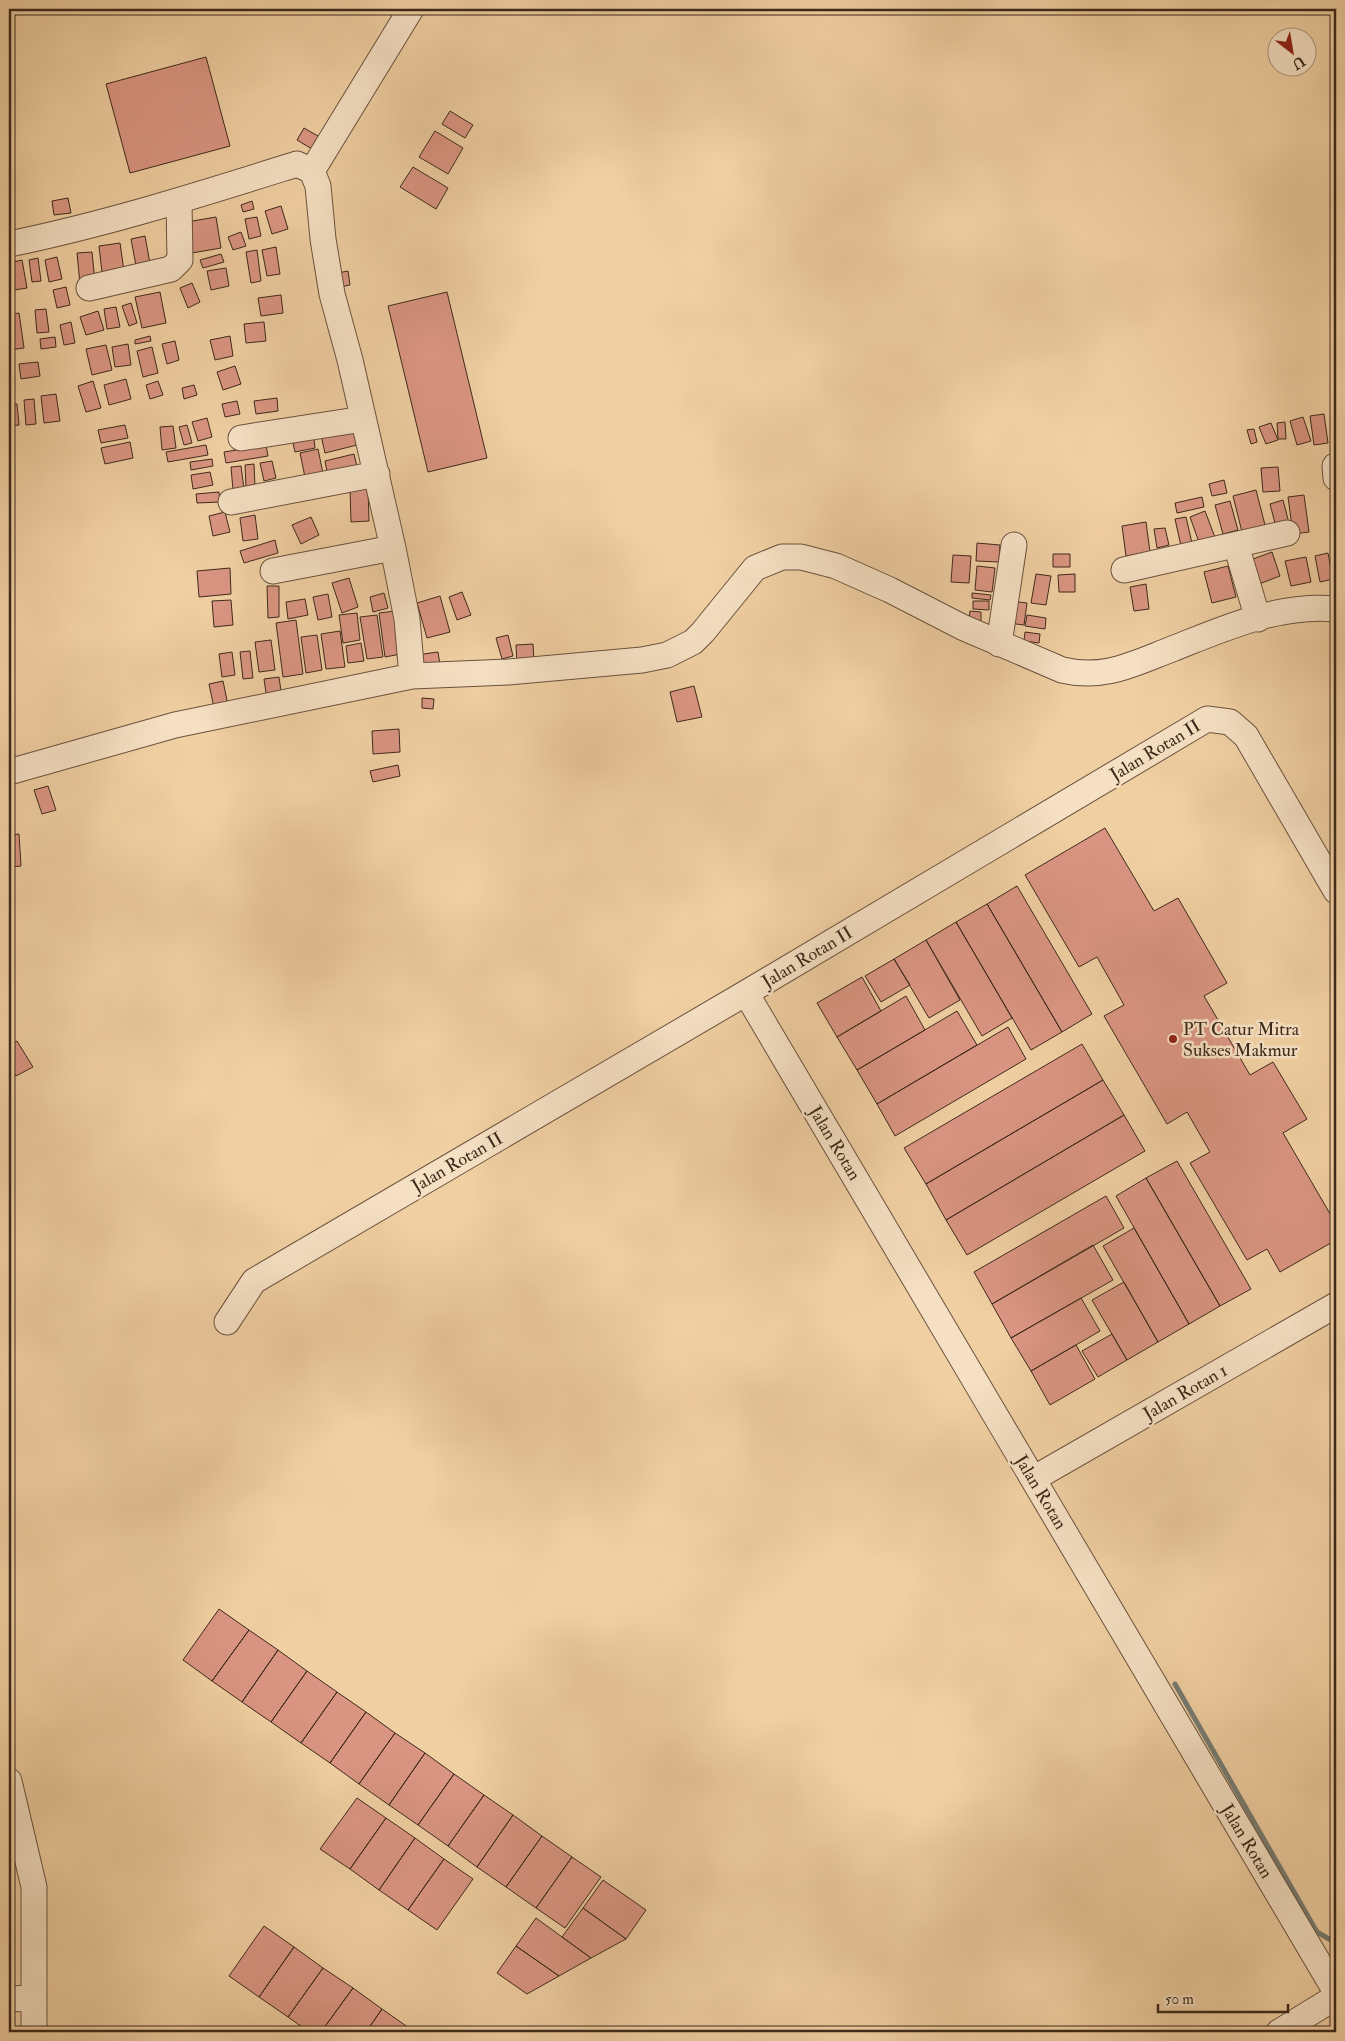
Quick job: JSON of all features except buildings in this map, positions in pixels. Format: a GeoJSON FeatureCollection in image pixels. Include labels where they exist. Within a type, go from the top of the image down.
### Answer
{"type":"FeatureCollection","features":[{"type":"Feature","properties":{"kind":"street"},"geometry":{"type":"LineString","coordinates":[[312,171],[411,9]]}},
{"type":"Feature","properties":{"kind":"street"},"geometry":{"type":"LineString","coordinates":[[9,244],[78,230],[179,202],[297,164],[312,171],[318,186],[323,239],[332,294],[350,360],[393,548],[407,619],[412,676]]}},
{"type":"Feature","properties":{"kind":"street"},"geometry":{"type":"LineString","coordinates":[[89,288],[171,269],[176,266],[180,260],[179,202]]}},
{"type":"Feature","properties":{"kind":"street"},"geometry":{"type":"LineString","coordinates":[[241,438],[363,419]]}},
{"type":"Feature","properties":{"kind":"street"},"geometry":{"type":"LineString","coordinates":[[231,502],[377,474]]}},
{"type":"Feature","properties":{"kind":"street"},"geometry":{"type":"LineString","coordinates":[[1124,570],[1287,533]]}},
{"type":"Feature","properties":{"kind":"street"},"geometry":{"type":"LineString","coordinates":[[998,644],[1014,545]]}},
{"type":"Feature","properties":{"kind":"street"},"geometry":{"type":"LineString","coordinates":[[1236,545],[1258,619]]}},
{"type":"Feature","properties":{"kind":"street"},"geometry":{"type":"LineString","coordinates":[[272,571],[393,548]]}},
{"type":"Feature","properties":{"kind":"street"},"geometry":{"type":"LineString","coordinates":[[9,772],[175,725],[412,676],[508,672],[642,660],[667,655],[681,649],[698,637],[754,568],[782,557],[801,557],[836,566],[890,590],[998,644],[1062,670],[1076,673],[1096,674],[1119,670],[1215,632],[1283,612],[1307,609],[1336,609]]}},
{"type":"Feature","properties":{"kind":"street","name":"Jalan Rotan II"},"geometry":{"type":"LineString","coordinates":[[227,1322],[254,1281],[746,993],[1207,719],[1230,722],[1246,736],[1336,891]]}},
{"type":"Feature","properties":{"kind":"street","name":"Jalan Rotan"},"geometry":{"type":"LineString","coordinates":[[746,993],[1336,1992]]}},
{"type":"Feature","properties":{"kind":"street","name":"Jalan Rotan 1"},"geometry":{"type":"LineString","coordinates":[[1033,1479],[1336,1305]]}},
{"type":"Feature","properties":{"kind":"street"},"geometry":{"type":"LineString","coordinates":[[9,1781],[34,1887],[21,1999],[34,2032]]}},
{"type":"Feature","properties":{"kind":"street"},"geometry":{"type":"LineString","coordinates":[[1279,2032],[1336,1997]]}},
{"type":"Feature","properties":{"kind":"waterway"},"geometry":{"type":"LineString","coordinates":[[1175,1684],[1317,1932],[1336,1943]]}},
{"type":"Feature","properties":{"kind":"place","name":"PT Catur Mitra Sukses Makmur"},"geometry":{"type":"Point","coordinates":[1173,1039]}}]}
